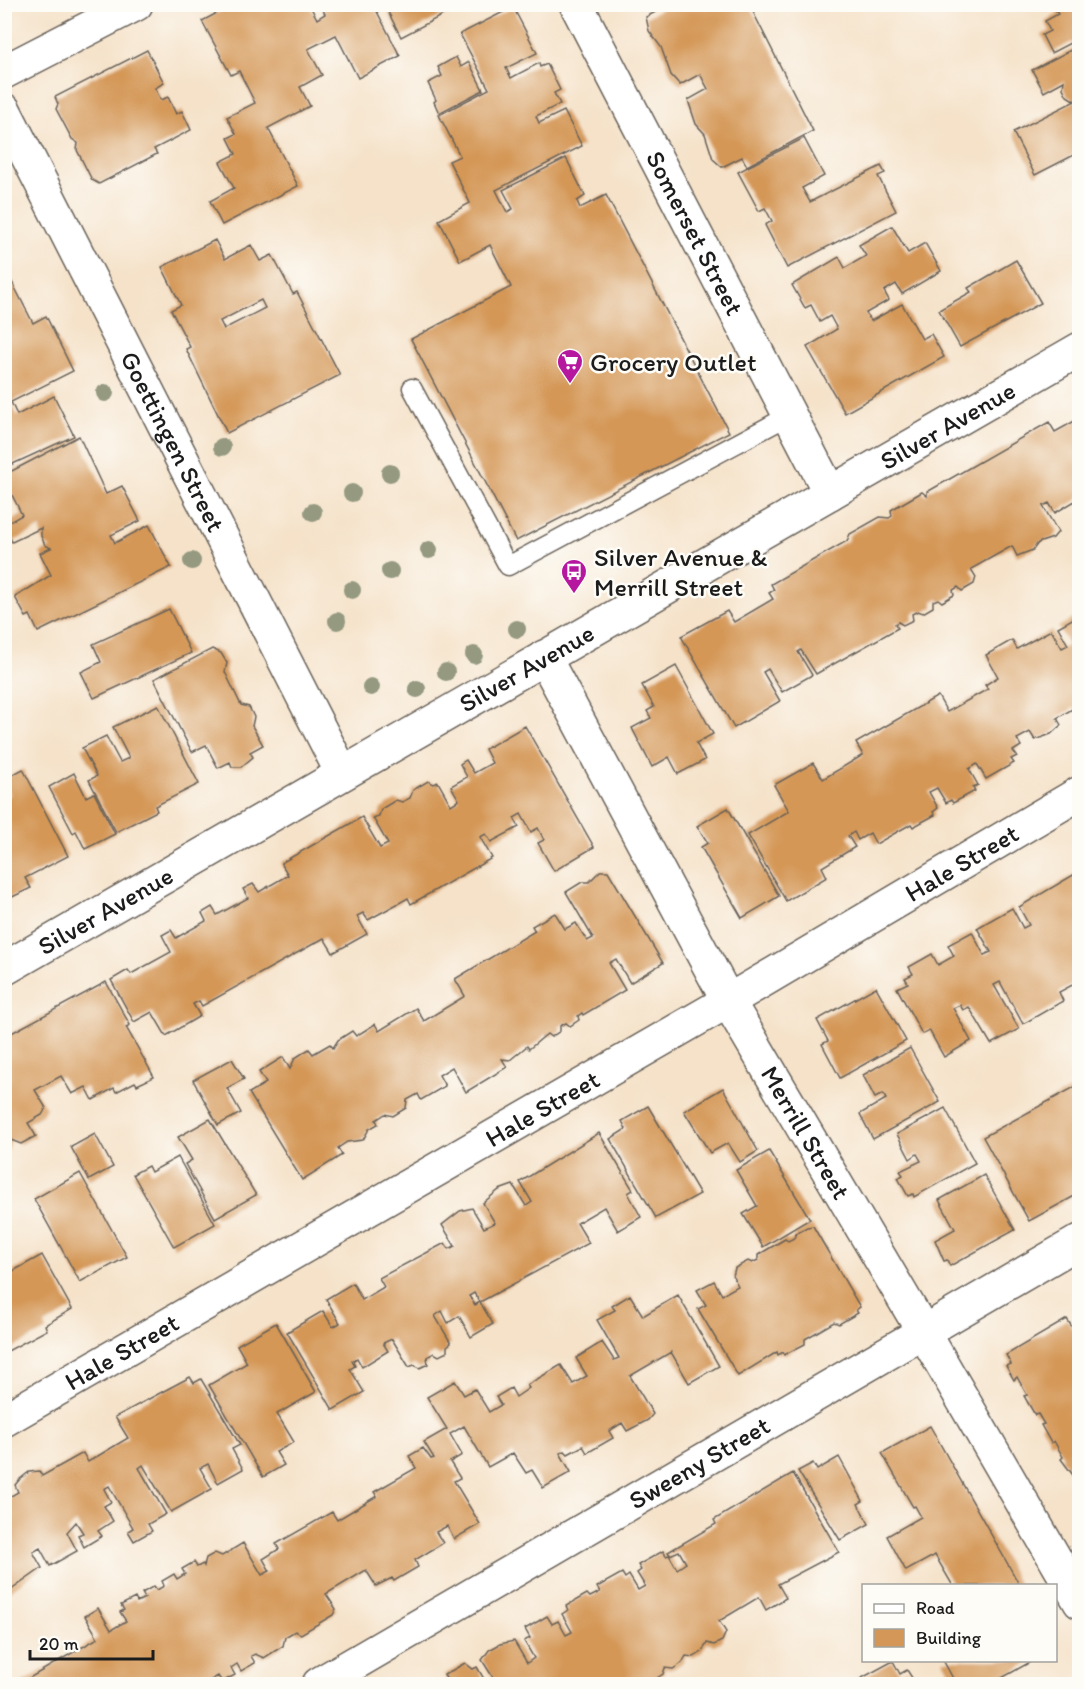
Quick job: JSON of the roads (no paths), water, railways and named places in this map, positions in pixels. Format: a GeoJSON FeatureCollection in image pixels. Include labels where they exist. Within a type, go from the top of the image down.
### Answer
{"type":"FeatureCollection","features":[{"type":"Feature","properties":{"kind":"street"},"geometry":{"type":"LineString","coordinates":[[4,72],[136,4]]}},
{"type":"Feature","properties":{"kind":"street","name":"Somerset Street"},"geometry":{"type":"LineString","coordinates":[[576,4],[830,493]]}},
{"type":"Feature","properties":{"kind":"street","name":"Goettingen Street"},"geometry":{"type":"LineString","coordinates":[[4,110],[342,773]]}},
{"type":"Feature","properties":{"kind":"street","name":"Silver Avenue"},"geometry":{"type":"LineString","coordinates":[[4,969],[1080,349]]}},
{"type":"Feature","properties":{"kind":"street","name":"Merrill Street"},"geometry":{"type":"LineString","coordinates":[[544,657],[728,1001],[1080,1602]]}},
{"type":"Feature","properties":{"kind":"street","name":"Hale Street"},"geometry":{"type":"LineString","coordinates":[[4,1419],[728,1001],[1080,793]]}},
{"type":"Feature","properties":{"kind":"street","name":"Sweeny Street"},"geometry":{"type":"LineString","coordinates":[[319,1684],[1080,1241]]}},
{"type":"Feature","properties":{"kind":"lane"},"geometry":{"type":"LineString","coordinates":[[412,388],[508,566],[790,415]]}},
{"type":"Feature","properties":{"kind":"place","name":"Grocery Outlet"},"geometry":{"type":"Point","coordinates":[570,385]}},
{"type":"Feature","properties":{"kind":"place","name":"Silver Avenue & Merrill Street"},"geometry":{"type":"Point","coordinates":[574,595]}}]}
